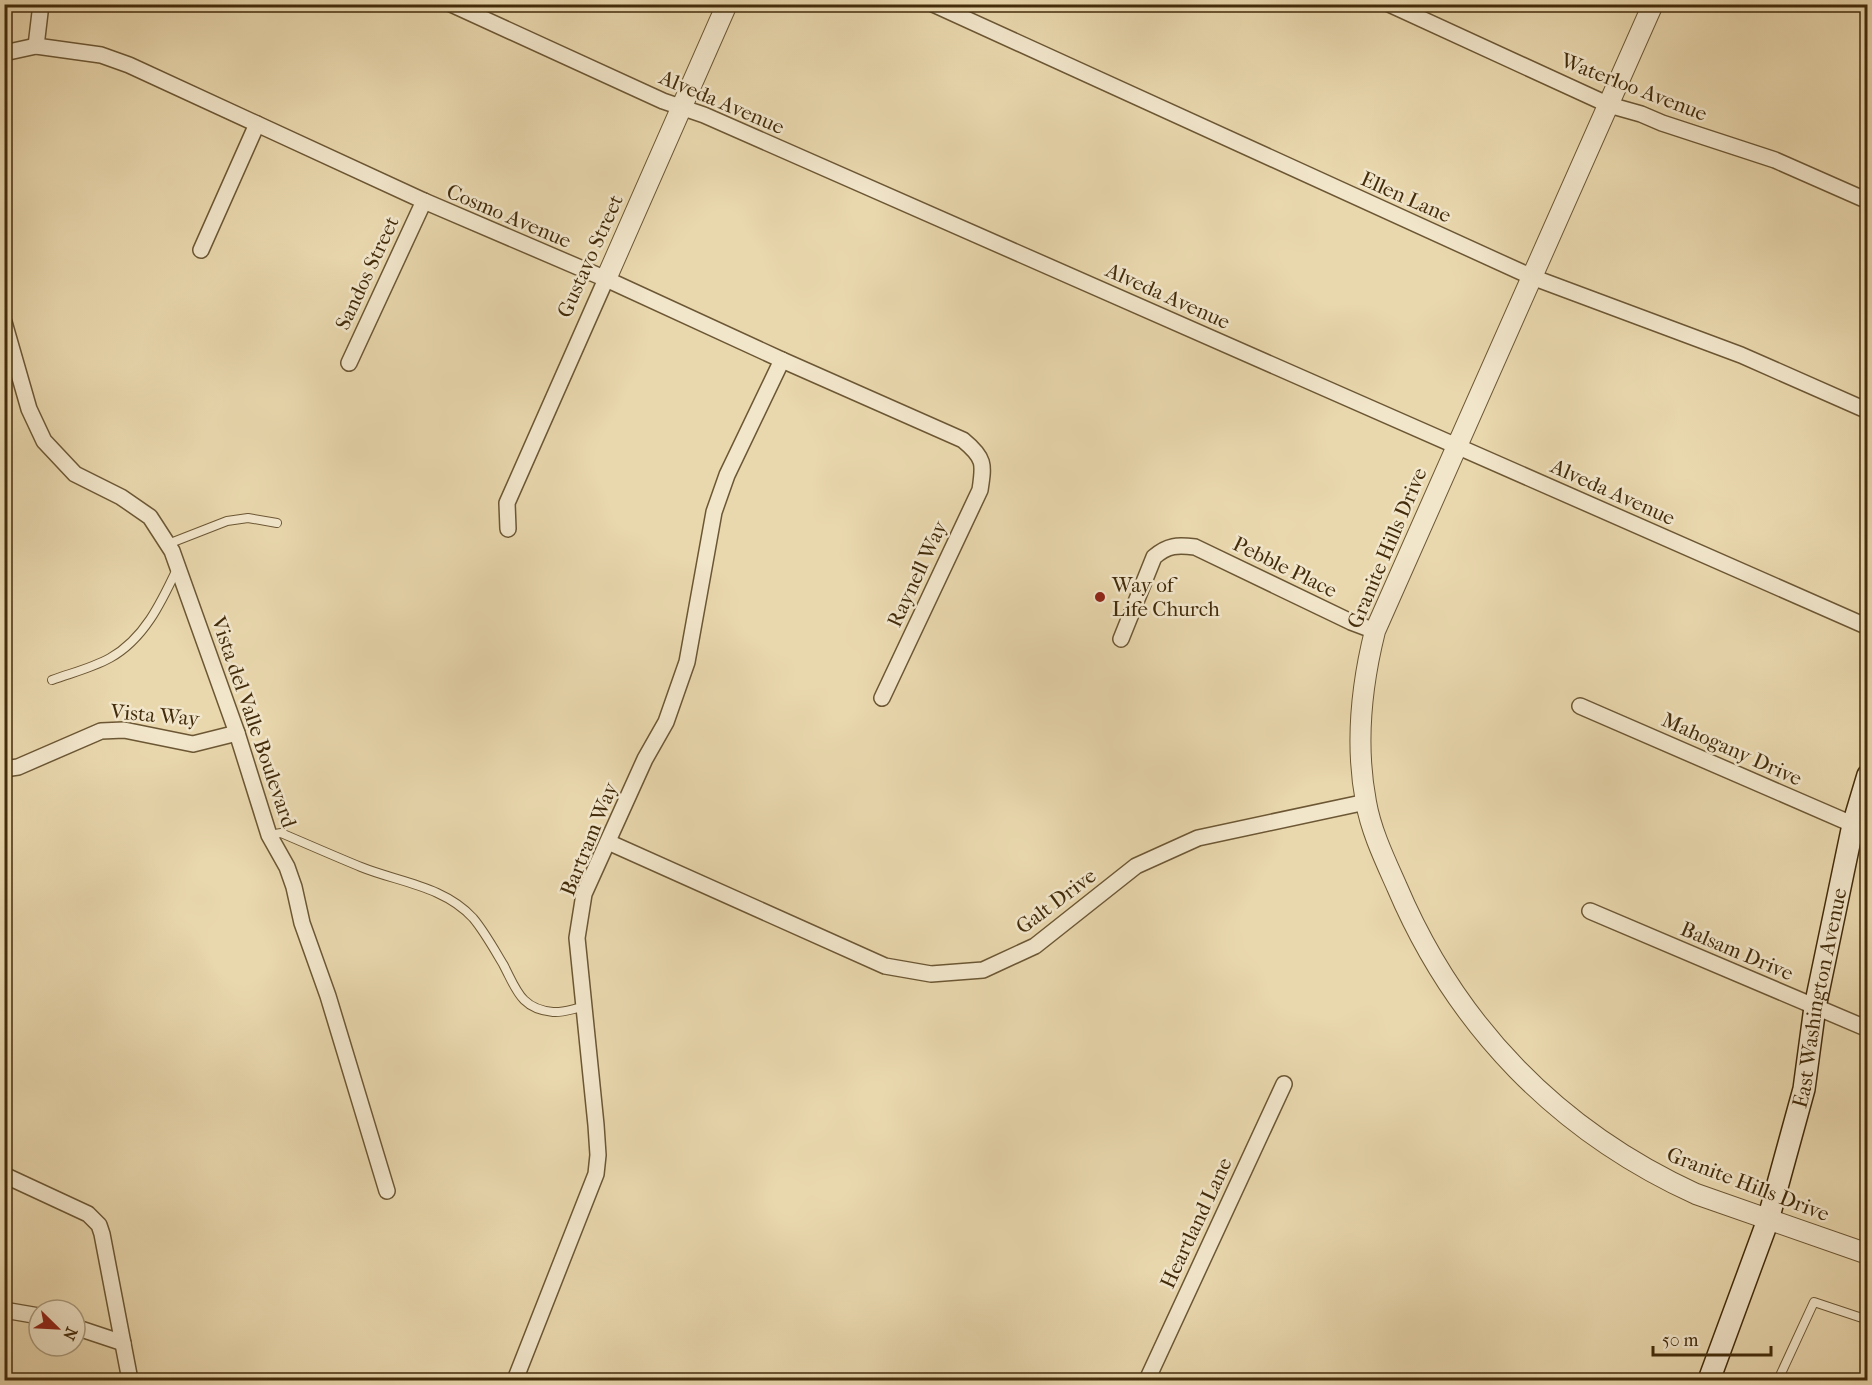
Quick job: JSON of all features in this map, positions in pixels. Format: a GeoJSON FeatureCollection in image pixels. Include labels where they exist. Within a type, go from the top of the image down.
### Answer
{"type":"FeatureCollection","features":[{"type":"Feature","properties":{"kind":"main road","name":"East Washington Avenue"},"geometry":{"type":"LineString","coordinates":[[1709,1380],[1768,1220],[1804,1089],[1815,1007],[1860,828],[1868,776]]}},
{"type":"Feature","properties":{"kind":"street"},"geometry":{"type":"LineString","coordinates":[[4,53],[36,46],[41,4]]}},
{"type":"Feature","properties":{"kind":"street","name":"Alveda Avenue"},"geometry":{"type":"LineString","coordinates":[[452,4],[663,101],[683,106],[1868,627]]}},
{"type":"Feature","properties":{"kind":"street","name":"Gustavo Street"},"geometry":{"type":"LineString","coordinates":[[508,529],[507,503],[727,4]]}},
{"type":"Feature","properties":{"kind":"street","name":"Ellen Lane"},"geometry":{"type":"LineString","coordinates":[[933,4],[1532,277],[1741,355],[1868,411]]}},
{"type":"Feature","properties":{"kind":"street","name":"Waterloo Avenue"},"geometry":{"type":"LineString","coordinates":[[1389,4],[1609,105],[1775,160],[1868,201]]}},
{"type":"Feature","properties":{"kind":"street","name":"Granite Hills Drive"},"geometry":{"type":"LineString","coordinates":[[1653,4],[1375,631],[1364,677],[1360,716],[1362,773],[1366,802],[1387,863],[1407,911],[1427,948],[1454,994],[1489,1039],[1530,1083],[1578,1124],[1643,1168],[1696,1194],[1868,1254]]}},
{"type":"Feature","properties":{"kind":"street","name":"Cosmo Avenue"},"geometry":{"type":"LineString","coordinates":[[36,46],[101,56],[118,61],[424,201],[606,279],[963,440],[978,452],[984,466]]}},
{"type":"Feature","properties":{"kind":"street"},"geometry":{"type":"LineString","coordinates":[[201,250],[257,124]]}},
{"type":"Feature","properties":{"kind":"street","name":"Sandos Street"},"geometry":{"type":"LineString","coordinates":[[349,363],[424,201]]}},
{"type":"Feature","properties":{"kind":"street","name":"Vista del Valle Boulevard"},"geometry":{"type":"LineString","coordinates":[[4,322],[29,409],[44,441],[75,474],[121,496],[150,517],[168,544],[237,733],[269,835],[283,859],[294,887],[302,923],[328,996],[387,1191]]}},
{"type":"Feature","properties":{"kind":"street","name":"Bartram Way"},"geometry":{"type":"LineString","coordinates":[[515,1380],[596,1174],[598,1155],[596,1125],[577,938],[584,894],[645,759],[666,722],[687,662],[714,512],[727,475],[782,360]]}},
{"type":"Feature","properties":{"kind":"street","name":"Raynell Way"},"geometry":{"type":"LineString","coordinates":[[882,698],[980,490],[984,466]]}},
{"type":"Feature","properties":{"kind":"street","name":"Pebble Place"},"geometry":{"type":"LineString","coordinates":[[1121,639],[1155,557],[1163,549],[1176,544],[1194,547],[1351,622],[1375,631]]}},
{"type":"Feature","properties":{"kind":"street","name":"Mahogany Drive"},"geometry":{"type":"LineString","coordinates":[[1581,706],[1860,828]]}},
{"type":"Feature","properties":{"kind":"street","name":"Vista Way"},"geometry":{"type":"LineString","coordinates":[[4,769],[18,767],[101,730],[124,730],[193,744],[237,733]]}},
{"type":"Feature","properties":{"kind":"street","name":"Galt Drive"},"geometry":{"type":"LineString","coordinates":[[608,842],[885,966],[931,975],[983,970],[1035,946],[1136,866],[1198,838],[1366,802]]}},
{"type":"Feature","properties":{"kind":"street","name":"Balsam Drive"},"geometry":{"type":"LineString","coordinates":[[1590,910],[1868,1029]]}},
{"type":"Feature","properties":{"kind":"street","name":"Heartland Lane"},"geometry":{"type":"LineString","coordinates":[[1147,1380],[1284,1084]]}},
{"type":"Feature","properties":{"kind":"street"},"geometry":{"type":"LineString","coordinates":[[4,1175],[88,1214],[99,1225],[130,1380]]}},
{"type":"Feature","properties":{"kind":"street"},"geometry":{"type":"LineString","coordinates":[[4,1310],[27,1314]]}},
{"type":"Feature","properties":{"kind":"street"},"geometry":{"type":"LineString","coordinates":[[87,1331],[123,1343]]}},
{"type":"Feature","properties":{"kind":"lane"},"geometry":{"type":"LineString","coordinates":[[168,544],[227,521],[248,518],[277,523]]}},
{"type":"Feature","properties":{"kind":"lane"},"geometry":{"type":"LineString","coordinates":[[52,680],[110,658],[135,640],[155,613],[178,568]]}},
{"type":"Feature","properties":{"kind":"lane"},"geometry":{"type":"LineString","coordinates":[[269,835],[281,833],[363,868],[425,887],[459,906],[473,918],[523,1000],[543,1010],[555,1012],[584,1007]]}},
{"type":"Feature","properties":{"kind":"lane"},"geometry":{"type":"LineString","coordinates":[[1778,1380],[1814,1302],[1868,1320]]}},
{"type":"Feature","properties":{"kind":"place","name":"Way of Life Church"},"geometry":{"type":"Point","coordinates":[1100,597]}}]}
